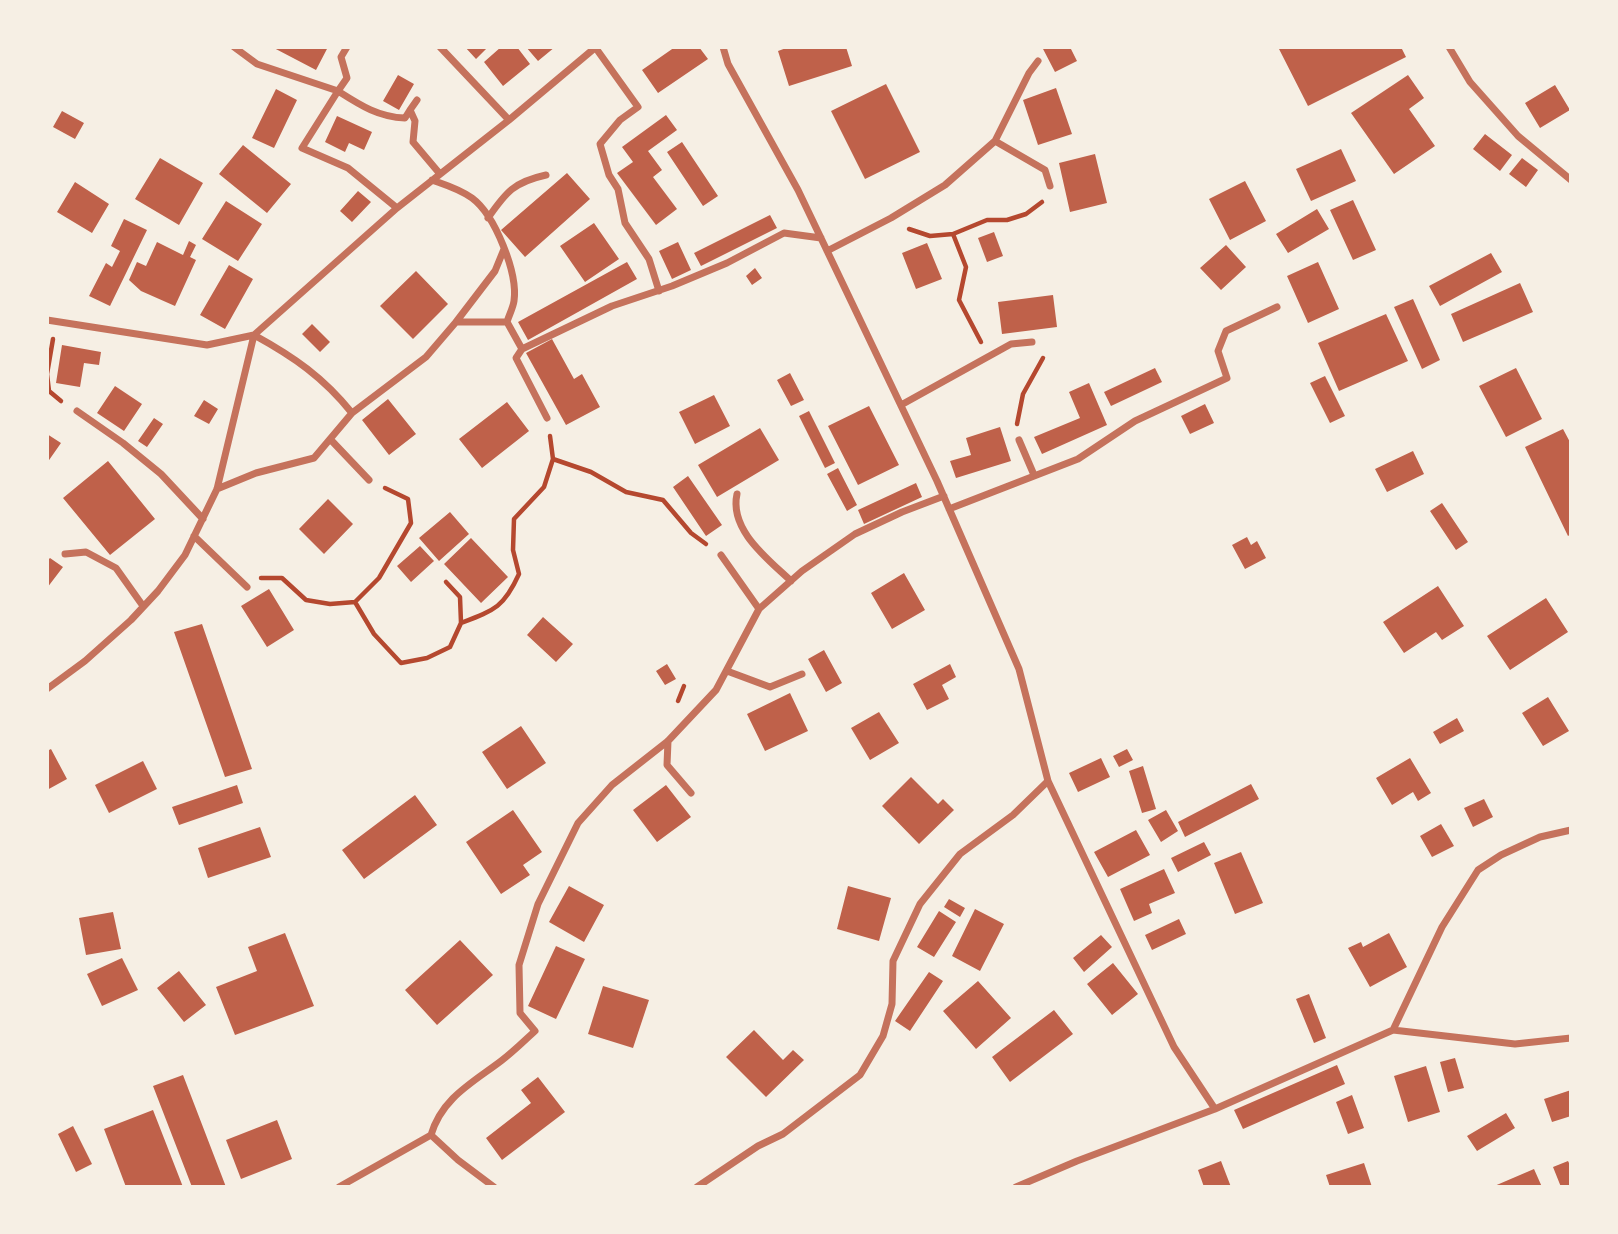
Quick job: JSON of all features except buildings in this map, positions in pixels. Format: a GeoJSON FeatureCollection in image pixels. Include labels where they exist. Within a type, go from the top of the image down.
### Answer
{"type":"FeatureCollection","features":[{"type":"Feature","properties":{"kind":"street"},"geometry":{"type":"LineString","coordinates":[[234,47],[257,64],[338,91],[370,111],[391,118],[405,118],[417,100]]}},
{"type":"Feature","properties":{"kind":"street"},"geometry":{"type":"LineString","coordinates":[[347,47],[341,57],[347,78],[302,148],[348,168],[397,208]]}},
{"type":"Feature","properties":{"kind":"street"},"geometry":{"type":"LineString","coordinates":[[440,47],[509,120]]}},
{"type":"Feature","properties":{"kind":"street"},"geometry":{"type":"LineString","coordinates":[[47,320],[206,345],[254,335],[397,208],[509,120],[595,47],[638,107],[620,120],[600,144],[609,175],[618,189],[625,223],[649,259],[659,290]]}},
{"type":"Feature","properties":{"kind":"street"},"geometry":{"type":"LineString","coordinates":[[723,47],[728,64],[798,190],[944,496],[1019,669],[1048,781],[1174,1047],[1215,1109]]}},
{"type":"Feature","properties":{"kind":"street"},"geometry":{"type":"LineString","coordinates":[[1450,47],[1470,82],[1518,136],[1571,180]]}},
{"type":"Feature","properties":{"kind":"street"},"geometry":{"type":"LineString","coordinates":[[827,251],[946,185],[995,141],[1029,73],[1038,61]]}},
{"type":"Feature","properties":{"kind":"street"},"geometry":{"type":"LineString","coordinates":[[410,110],[415,121],[413,142],[440,174]]}},
{"type":"Feature","properties":{"kind":"street"},"geometry":{"type":"LineString","coordinates":[[995,141],[1045,170],[1050,186]]}},
{"type":"Feature","properties":{"kind":"street"},"geometry":{"type":"LineString","coordinates":[[488,218],[506,191],[525,179],[546,175]]}},
{"type":"Feature","properties":{"kind":"street"},"geometry":{"type":"LineString","coordinates":[[432,180],[474,199],[488,218],[510,266],[514,299],[508,322],[522,349]]}},
{"type":"Feature","properties":{"kind":"street"},"geometry":{"type":"LineString","coordinates":[[547,418],[516,358],[522,349],[612,306],[727,263],[784,233],[821,238]]}},
{"type":"Feature","properties":{"kind":"street"},"geometry":{"type":"LineString","coordinates":[[217,489],[256,473],[314,458],[352,413],[426,357],[495,271],[504,249]]}},
{"type":"Feature","properties":{"kind":"street"},"geometry":{"type":"LineString","coordinates":[[949,509],[1079,459],[1135,422],[1227,378],[1218,351],[1226,331],[1277,307]]}},
{"type":"Feature","properties":{"kind":"street"},"geometry":{"type":"LineString","coordinates":[[456,322],[508,322]]}},
{"type":"Feature","properties":{"kind":"street"},"geometry":{"type":"LineString","coordinates":[[254,335],[296,358],[333,388],[352,413]]}},
{"type":"Feature","properties":{"kind":"street"},"geometry":{"type":"LineString","coordinates":[[47,690],[85,661],[144,606],[184,555],[217,489],[254,335]]}},
{"type":"Feature","properties":{"kind":"street"},"geometry":{"type":"LineString","coordinates":[[901,405],[988,355],[1011,344],[1032,342]]}},
{"type":"Feature","properties":{"kind":"street"},"geometry":{"type":"LineString","coordinates":[[76,411],[123,443],[161,474],[202,519]]}},
{"type":"Feature","properties":{"kind":"street"},"geometry":{"type":"LineString","coordinates":[[330,439],[369,480]]}},
{"type":"Feature","properties":{"kind":"street"},"geometry":{"type":"LineString","coordinates":[[1019,440],[1034,475]]}},
{"type":"Feature","properties":{"kind":"street"},"geometry":{"type":"LineString","coordinates":[[737,495],[734,507],[751,542],[791,580]]}},
{"type":"Feature","properties":{"kind":"street"},"geometry":{"type":"LineString","coordinates":[[339,1187],[431,1135],[437,1116],[470,1083],[535,1031],[520,1013],[519,965],[538,904],[556,864],[578,824],[612,785],[668,741],[716,690],[759,609],[791,580],[855,534],[944,496]]}},
{"type":"Feature","properties":{"kind":"street"},"geometry":{"type":"LineString","coordinates":[[194,536],[247,587]]}},
{"type":"Feature","properties":{"kind":"street"},"geometry":{"type":"LineString","coordinates":[[65,554],[86,552],[116,568],[144,606]]}},
{"type":"Feature","properties":{"kind":"street"},"geometry":{"type":"LineString","coordinates":[[721,555],[759,609]]}},
{"type":"Feature","properties":{"kind":"street"},"geometry":{"type":"LineString","coordinates":[[727,671],[770,687],[802,674]]}},
{"type":"Feature","properties":{"kind":"street"},"geometry":{"type":"LineString","coordinates":[[668,741],[667,765],[691,793]]}},
{"type":"Feature","properties":{"kind":"street"},"geometry":{"type":"LineString","coordinates":[[697,1187],[758,1146],[783,1133],[860,1075],[883,1036],[892,1004],[893,961],[920,904],[960,854],[1013,815],[1048,781]]}},
{"type":"Feature","properties":{"kind":"street"},"geometry":{"type":"LineString","coordinates":[[1392,1030],[1442,927],[1478,870],[1501,855],[1540,837],[1571,830]]}},
{"type":"Feature","properties":{"kind":"street"},"geometry":{"type":"LineString","coordinates":[[1016,1187],[1215,1109],[1392,1030],[1515,1044],[1571,1038]]}},
{"type":"Feature","properties":{"kind":"street"},"geometry":{"type":"LineString","coordinates":[[431,1135],[494,1187]]}},
{"type":"Feature","properties":{"kind":"path"},"geometry":{"type":"LineString","coordinates":[[901,211],[910,230],[930,236],[953,234],[987,220],[1007,220],[1026,214],[1051,194],[1050,186]]}},
{"type":"Feature","properties":{"kind":"path"},"geometry":{"type":"LineString","coordinates":[[953,234],[966,267],[959,300],[988,355]]}},
{"type":"Feature","properties":{"kind":"path"},"geometry":{"type":"LineString","coordinates":[[56,321],[47,374],[49,391],[76,411]]}},
{"type":"Feature","properties":{"kind":"path"},"geometry":{"type":"LineString","coordinates":[[1019,440],[1017,427],[1023,394],[1044,355],[1032,342]]}},
{"type":"Feature","properties":{"kind":"path"},"geometry":{"type":"LineString","coordinates":[[461,623],[490,612],[510,595],[519,574],[513,550],[514,519],[544,487],[553,459],[547,418]]}},
{"type":"Feature","properties":{"kind":"path"},"geometry":{"type":"LineString","coordinates":[[553,459],[591,472],[626,492],[663,500],[691,533],[721,555]]}},
{"type":"Feature","properties":{"kind":"path"},"geometry":{"type":"LineString","coordinates":[[247,587],[259,578],[282,578],[306,600],[330,604],[355,602],[379,578],[411,523],[408,499],[369,480]]}},
{"type":"Feature","properties":{"kind":"path"},"geometry":{"type":"LineString","coordinates":[[355,602],[374,634],[401,663],[427,658],[450,647],[461,623],[460,597],[446,582]]}}]}
